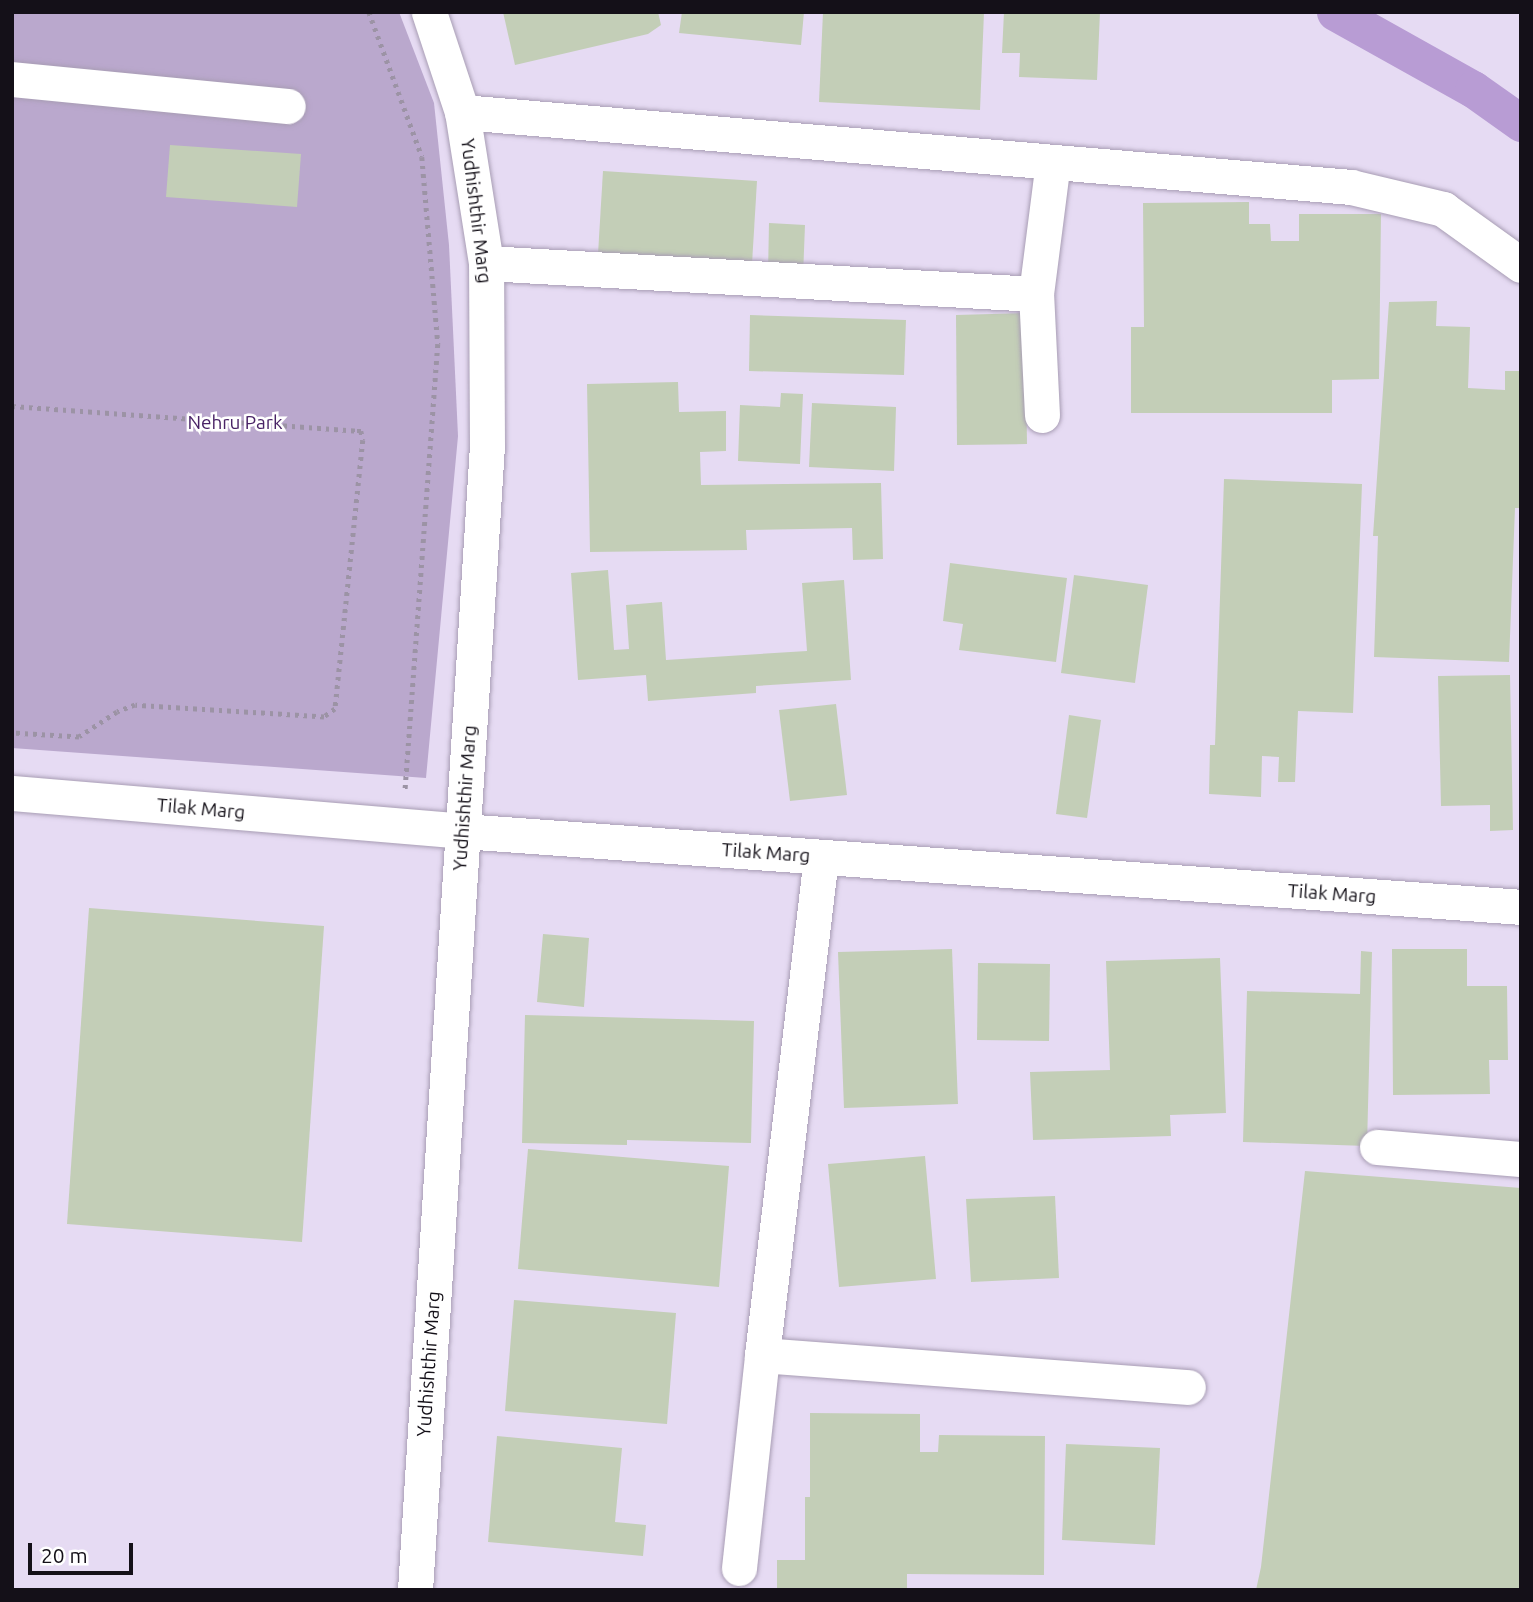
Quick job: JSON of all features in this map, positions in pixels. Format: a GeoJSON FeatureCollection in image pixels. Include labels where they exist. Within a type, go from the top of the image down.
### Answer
{"type":"FeatureCollection","features":[{"type":"Feature","properties":{"kind":"street","name":"Yudhishthir Marg"},"geometry":{"type":"LineString","coordinates":[[415,1590],[487,446],[486,263],[462,111],[429,12]]}},
{"type":"Feature","properties":{"kind":"street"},"geometry":{"type":"LineString","coordinates":[[12,79],[288,106]]}},
{"type":"Feature","properties":{"kind":"street"},"geometry":{"type":"LineString","coordinates":[[462,111],[1351,187],[1443,209],[1521,265]]}},
{"type":"Feature","properties":{"kind":"street"},"geometry":{"type":"LineString","coordinates":[[1042,415],[1036,294],[1053,162]]}},
{"type":"Feature","properties":{"kind":"street"},"geometry":{"type":"LineString","coordinates":[[486,263],[1036,294]]}},
{"type":"Feature","properties":{"kind":"street","name":"Tilak Marg"},"geometry":{"type":"LineString","coordinates":[[12,793],[462,831],[1521,908]]}},
{"type":"Feature","properties":{"kind":"street"},"geometry":{"type":"LineString","coordinates":[[739,1568],[821,857]]}},
{"type":"Feature","properties":{"kind":"street"},"geometry":{"type":"LineString","coordinates":[[1377,1147],[1521,1159]]}},
{"type":"Feature","properties":{"kind":"street"},"geometry":{"type":"LineString","coordinates":[[762,1355],[1188,1387]]}},
{"type":"Feature","properties":{"kind":"path"},"geometry":{"type":"LineString","coordinates":[[369,12],[422,158],[438,344],[402,826]]}},
{"type":"Feature","properties":{"kind":"path"},"geometry":{"type":"LineString","coordinates":[[12,406],[357,430],[361,431],[363,440],[335,709],[324,717],[135,705],[117,712],[79,737],[12,733]]}},
{"type":"Feature","properties":{"kind":"green space","name":"Nehru Park"},"geometry":{"type":"Polygon","coordinates":[[[12,12],[399,12],[434,103],[449,245],[458,436],[426,778],[12,748],[12,12]]]}},
{"type":"Feature","properties":{"kind":"building"},"geometry":{"type":"Polygon","coordinates":[[[503,12],[658,12],[661,25],[648,34],[515,65],[503,12]]]}},
{"type":"Feature","properties":{"kind":"building"},"geometry":{"type":"Polygon","coordinates":[[[682,12],[804,12],[801,45],[679,33],[682,12]]]}},
{"type":"Feature","properties":{"kind":"building"},"geometry":{"type":"Polygon","coordinates":[[[823,12],[984,12],[980,110],[819,102],[823,12]]]}},
{"type":"Feature","properties":{"kind":"building"},"geometry":{"type":"Polygon","coordinates":[[[1004,12],[1100,12],[1097,80],[1019,77],[1020,53],[1002,53],[1004,12]]]}},
{"type":"Feature","properties":{"kind":"building"},"geometry":{"type":"Polygon","coordinates":[[[170,145],[301,154],[297,207],[166,197],[170,145]]]}},
{"type":"Feature","properties":{"kind":"building"},"geometry":{"type":"Polygon","coordinates":[[[603,171],[757,181],[752,264],[598,254],[603,171]]]}},
{"type":"Feature","properties":{"kind":"building"},"geometry":{"type":"Polygon","coordinates":[[[1249,202],[1249,224],[1270,224],[1271,241],[1299,241],[1299,214],[1381,214],[1379,379],[1332,380],[1332,413],[1131,413],[1131,327],[1144,327],[1143,203],[1249,202]]]}},
{"type":"Feature","properties":{"kind":"building"},"geometry":{"type":"Polygon","coordinates":[[[769,223],[805,225],[803,276],[768,274],[769,223]]]}},
{"type":"Feature","properties":{"kind":"building"},"geometry":{"type":"Polygon","coordinates":[[[1437,301],[1436,326],[1470,327],[1468,388],[1505,390],[1505,371],[1521,371],[1521,508],[1515,508],[1509,662],[1374,657],[1378,536],[1373,536],[1389,302],[1437,301]]]}},
{"type":"Feature","properties":{"kind":"building"},"geometry":{"type":"Polygon","coordinates":[[[1025,313],[1027,444],[957,445],[956,315],[1025,313]]]}},
{"type":"Feature","properties":{"kind":"building"},"geometry":{"type":"Polygon","coordinates":[[[750,315],[906,320],[904,375],[749,371],[750,315]]]}},
{"type":"Feature","properties":{"kind":"building"},"geometry":{"type":"Polygon","coordinates":[[[678,382],[679,412],[726,411],[726,451],[700,452],[701,485],[881,483],[883,559],[853,560],[852,528],[746,530],[747,550],[590,552],[587,384],[678,382]]]}},
{"type":"Feature","properties":{"kind":"building"},"geometry":{"type":"Polygon","coordinates":[[[781,393],[803,394],[800,464],[738,461],[740,405],[780,407],[781,393]]]}},
{"type":"Feature","properties":{"kind":"building"},"geometry":{"type":"Polygon","coordinates":[[[812,403],[896,407],[894,471],[809,467],[812,403]]]}},
{"type":"Feature","properties":{"kind":"building"},"geometry":{"type":"Polygon","coordinates":[[[1224,479],[1362,484],[1353,713],[1298,711],[1295,782],[1278,782],[1279,757],[1262,756],[1261,797],[1209,794],[1210,745],[1215,745],[1224,479]]]}},
{"type":"Feature","properties":{"kind":"building"},"geometry":{"type":"Polygon","coordinates":[[[950,563],[1067,578],[1056,662],[959,650],[963,624],[943,621],[950,563]]]}},
{"type":"Feature","properties":{"kind":"building"},"geometry":{"type":"Polygon","coordinates":[[[608,570],[614,650],[629,649],[626,605],[662,602],[666,660],[807,651],[802,583],[844,580],[851,680],[756,686],[756,693],[648,701],[646,675],[578,680],[571,573],[608,570]]]}},
{"type":"Feature","properties":{"kind":"building"},"geometry":{"type":"Polygon","coordinates":[[[1074,575],[1148,585],[1135,683],[1061,673],[1074,575]]]}},
{"type":"Feature","properties":{"kind":"building"},"geometry":{"type":"Polygon","coordinates":[[[1510,675],[1513,830],[1490,831],[1490,805],[1441,806],[1438,676],[1510,675]]]}},
{"type":"Feature","properties":{"kind":"building"},"geometry":{"type":"Polygon","coordinates":[[[836,704],[847,795],[790,801],[779,710],[836,704]]]}},
{"type":"Feature","properties":{"kind":"building"},"geometry":{"type":"Polygon","coordinates":[[[1069,715],[1101,720],[1087,818],[1056,814],[1069,715]]]}},
{"type":"Feature","properties":{"kind":"building"},"geometry":{"type":"Polygon","coordinates":[[[89,908],[324,926],[302,1242],[67,1224],[89,908]]]}},
{"type":"Feature","properties":{"kind":"building"},"geometry":{"type":"Polygon","coordinates":[[[543,934],[589,938],[584,1007],[537,1002],[543,934]]]}},
{"type":"Feature","properties":{"kind":"building"},"geometry":{"type":"Polygon","coordinates":[[[952,949],[958,1104],[844,1108],[838,952],[952,949]]]}},
{"type":"Feature","properties":{"kind":"building"},"geometry":{"type":"Polygon","coordinates":[[[1392,949],[1467,949],[1467,986],[1507,986],[1508,1060],[1489,1060],[1490,1094],[1393,1095],[1392,949]]]}},
{"type":"Feature","properties":{"kind":"building"},"geometry":{"type":"Polygon","coordinates":[[[1361,951],[1372,952],[1367,1146],[1243,1142],[1247,991],[1360,994],[1361,951]]]}},
{"type":"Feature","properties":{"kind":"building"},"geometry":{"type":"Polygon","coordinates":[[[1220,958],[1226,1113],[1170,1115],[1171,1136],[1033,1140],[1030,1072],[1110,1070],[1106,961],[1220,958]]]}},
{"type":"Feature","properties":{"kind":"building"},"geometry":{"type":"Polygon","coordinates":[[[978,963],[1050,964],[1049,1041],[977,1040],[978,963]]]}},
{"type":"Feature","properties":{"kind":"building"},"geometry":{"type":"Polygon","coordinates":[[[525,1015],[754,1021],[751,1143],[627,1140],[627,1145],[522,1143],[525,1015]]]}},
{"type":"Feature","properties":{"kind":"building"},"geometry":{"type":"Polygon","coordinates":[[[528,1149],[729,1166],[719,1287],[518,1269],[528,1149]]]}},
{"type":"Feature","properties":{"kind":"building"},"geometry":{"type":"Polygon","coordinates":[[[925,1156],[936,1279],[839,1287],[828,1164],[925,1156]]]}},
{"type":"Feature","properties":{"kind":"building"},"geometry":{"type":"Polygon","coordinates":[[[1305,1171],[1521,1188],[1521,1590],[1256,1590],[1261,1567],[1305,1171]]]}},
{"type":"Feature","properties":{"kind":"building"},"geometry":{"type":"Polygon","coordinates":[[[1055,1196],[1059,1278],[971,1282],[966,1199],[1055,1196]]]}},
{"type":"Feature","properties":{"kind":"building"},"geometry":{"type":"Polygon","coordinates":[[[514,1300],[676,1313],[667,1424],[505,1411],[514,1300]]]}},
{"type":"Feature","properties":{"kind":"building"},"geometry":{"type":"Polygon","coordinates":[[[810,1413],[920,1414],[920,1452],[938,1452],[939,1435],[1045,1436],[1044,1575],[907,1574],[907,1590],[777,1590],[777,1560],[805,1560],[805,1497],[810,1497],[810,1413]]]}},
{"type":"Feature","properties":{"kind":"building"},"geometry":{"type":"Polygon","coordinates":[[[497,1436],[622,1448],[615,1522],[646,1525],[643,1556],[488,1542],[497,1436]]]}},
{"type":"Feature","properties":{"kind":"building"},"geometry":{"type":"Polygon","coordinates":[[[1066,1444],[1160,1448],[1155,1545],[1062,1540],[1066,1444]]]}},
{"type":"Feature","properties":{"kind":"waterway"},"geometry":{"type":"LineString","coordinates":[[1335,12],[1473,89],[1521,123]]}}]}
